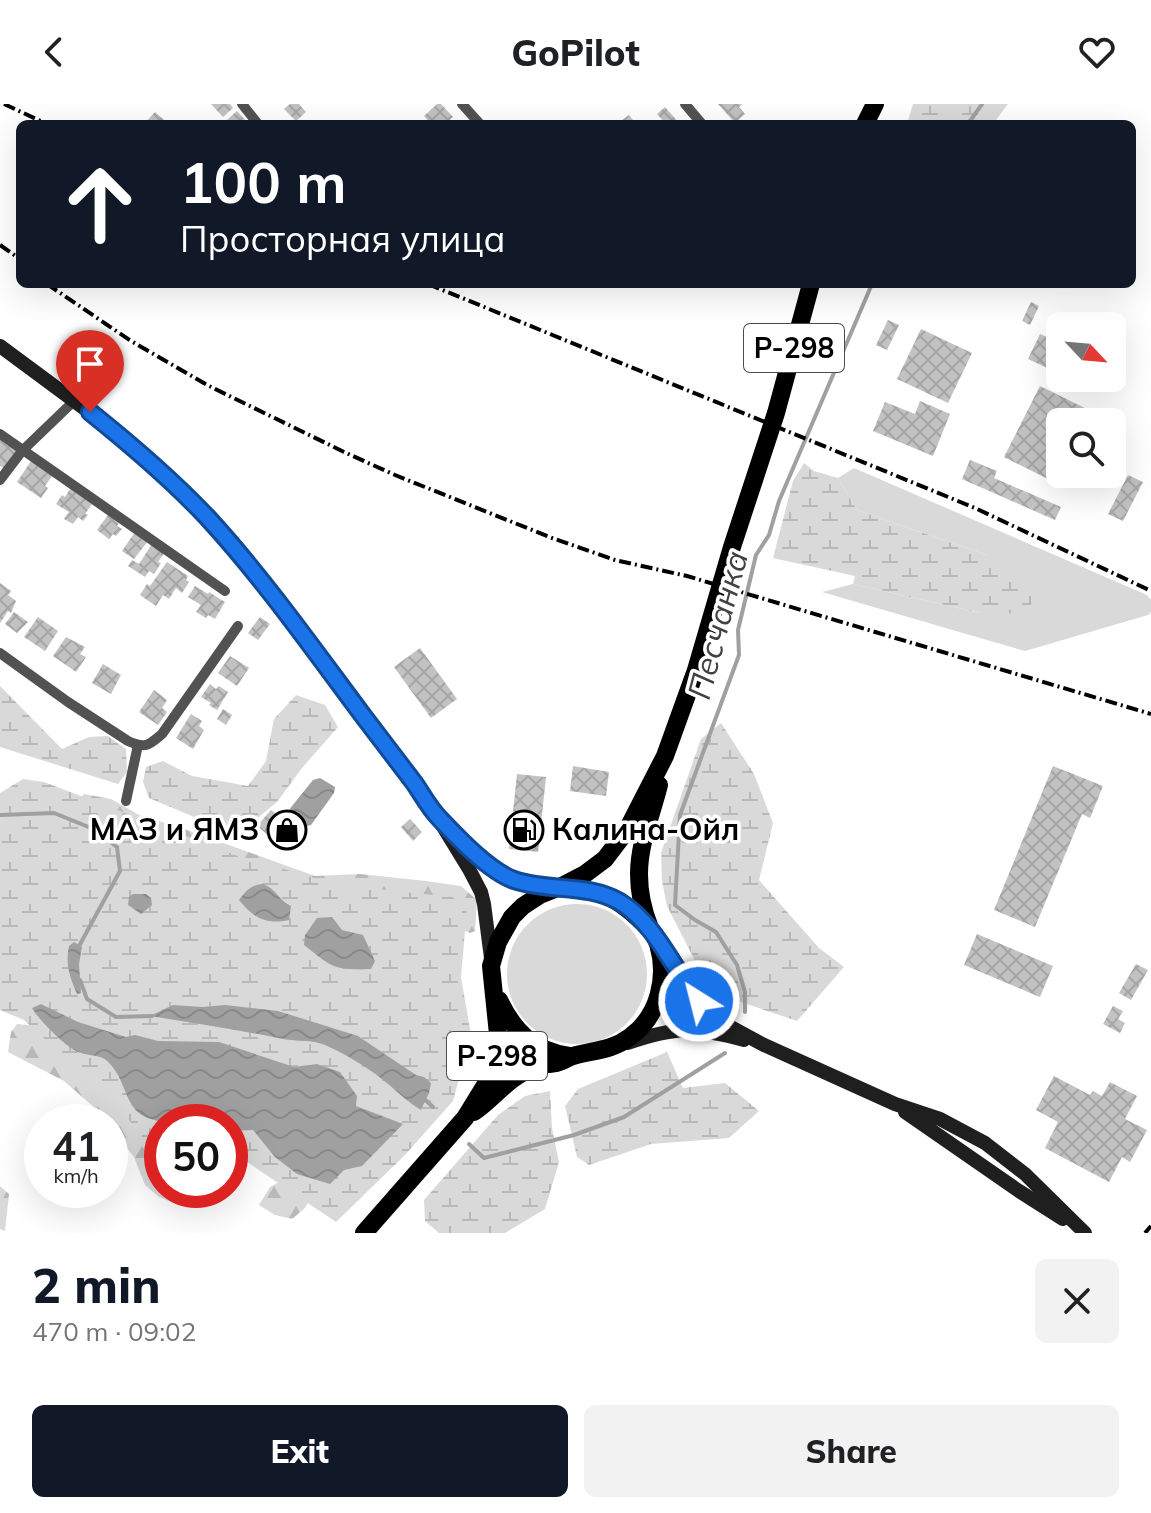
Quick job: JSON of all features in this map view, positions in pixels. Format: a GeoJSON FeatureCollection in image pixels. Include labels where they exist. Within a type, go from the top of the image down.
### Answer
{"type":"FeatureCollection","features":[{"type":"Feature","properties":{"kind":"highway","name":"Р-298"},"geometry":{"type":"LineString","coordinates":[[465,1118],[533,1067],[613,1048],[641,1028],[657,1002],[662,967],[643,908],[640,861],[665,756],[696,670],[776,413],[810,288]]}},
{"type":"Feature","properties":{"kind":"highway","name":"Р-298"},"geometry":{"type":"LineString","coordinates":[[364,1233],[465,1118],[489,1079],[497,1057],[499,1031],[491,966],[498,942],[512,917],[540,895],[585,874],[613,850],[627,830],[665,756]]}},
{"type":"Feature","properties":{"kind":"highway"},"geometry":{"type":"LineString","coordinates":[[560,887],[607,896],[632,911],[654,936]]}},
{"type":"Feature","properties":{"kind":"highway","name":"Р-298"},"geometry":{"type":"LineString","coordinates":[[492,987],[524,1037],[553,1053],[572,1057]]}},
{"type":"Feature","properties":{"kind":"main road"},"geometry":{"type":"LineString","coordinates":[[0,346],[75,400],[141,456],[206,517],[265,586],[438,817],[481,892],[491,966]]}},
{"type":"Feature","properties":{"kind":"main road"},"geometry":{"type":"LineString","coordinates":[[438,817],[497,871],[515,880],[560,887]]}},
{"type":"Feature","properties":{"kind":"main road"},"geometry":{"type":"LineString","coordinates":[[654,936],[690,991],[706,1009],[727,1025],[895,1104],[1019,1191],[1082,1230]]}},
{"type":"Feature","properties":{"kind":"main road"},"geometry":{"type":"LineString","coordinates":[[613,1048],[664,1031],[691,1029],[708,1030],[764,1045]]}},
{"type":"Feature","properties":{"kind":"street"},"geometry":{"type":"LineString","coordinates":[[242,104],[255,120]]}},
{"type":"Feature","properties":{"kind":"street"},"geometry":{"type":"LineString","coordinates":[[462,104],[476,120]]}},
{"type":"Feature","properties":{"kind":"street"},"geometry":{"type":"LineString","coordinates":[[685,104],[699,120]]}},
{"type":"Feature","properties":{"kind":"street"},"geometry":{"type":"LineString","coordinates":[[0,480],[22,451],[75,400]]}},
{"type":"Feature","properties":{"kind":"street"},"geometry":{"type":"LineString","coordinates":[[0,434],[225,591]]}},
{"type":"Feature","properties":{"kind":"street"},"geometry":{"type":"LineString","coordinates":[[0,653],[128,741],[149,745],[162,734],[238,626]]}},
{"type":"Feature","properties":{"kind":"street"},"geometry":{"type":"LineString","coordinates":[[126,801],[138,745]]}},
{"type":"Feature","properties":{"kind":"green space"},"geometry":{"type":"Polygon","coordinates":[[[913,104],[1008,104],[996,120],[908,120],[913,104]]]}},
{"type":"Feature","properties":{"kind":"green space"},"geometry":{"type":"Polygon","coordinates":[[[804,463],[814,471],[838,478],[857,510],[987,555],[1037,586],[1028,614],[980,613],[853,584],[855,576],[773,558],[793,481],[804,463]]]}},
{"type":"Feature","properties":{"kind":"green space"},"geometry":{"type":"Polygon","coordinates":[[[854,468],[1147,595],[1151,600],[1151,612],[1025,651],[822,592],[853,584],[980,613],[987,555],[857,510],[838,478],[854,468]]]}},
{"type":"Feature","properties":{"kind":"green space"},"geometry":{"type":"Polygon","coordinates":[[[0,686],[62,749],[89,737],[108,736],[126,749],[127,772],[118,784],[0,747],[0,686]]]}},
{"type":"Feature","properties":{"kind":"green space"},"geometry":{"type":"Polygon","coordinates":[[[296,695],[325,705],[338,727],[277,802],[237,835],[149,798],[143,782],[146,767],[163,761],[192,776],[248,786],[266,761],[274,719],[296,695]]]}},
{"type":"Feature","properties":{"kind":"green space"},"geometry":{"type":"Polygon","coordinates":[[[721,723],[754,774],[773,823],[759,880],[819,948],[844,967],[797,1021],[711,992],[667,906],[661,853],[701,739],[721,723]]]}},
{"type":"Feature","properties":{"kind":"green space"},"geometry":{"type":"Polygon","coordinates":[[[23,779],[44,782],[238,856],[339,885],[452,897],[467,908],[461,977],[471,1035],[453,1101],[405,1155],[336,1222],[248,1163],[248,1104],[144,1104],[144,1139],[128,1119],[128,1104],[116,1104],[24,1020],[0,1010],[0,793],[23,779]]]}},
{"type":"Feature","properties":{"kind":"green space"},"geometry":{"type":"Polygon","coordinates":[[[84,794],[111,799],[141,816],[315,876],[360,874],[461,886],[477,900],[475,931],[470,933],[425,913],[72,806],[84,794]]]}},
{"type":"Feature","properties":{"kind":"green space"},"geometry":{"type":"Polygon","coordinates":[[[577,904],[604,910],[626,925],[641,947],[647,974],[641,1001],[626,1023],[604,1038],[577,1044],[550,1038],[528,1023],[513,1001],[507,974],[513,947],[528,925],[550,910],[577,904]]]}},
{"type":"Feature","properties":{"kind":"green space"},"geometry":{"type":"Polygon","coordinates":[[[17,1024],[37,1026],[144,1115],[144,1182],[128,1150],[128,1104],[90,1104],[64,1081],[8,1052],[11,1032],[17,1024]]]}},
{"type":"Feature","properties":{"kind":"green space"},"geometry":{"type":"Polygon","coordinates":[[[667,1052],[683,1088],[725,1083],[759,1111],[729,1138],[651,1144],[589,1165],[577,1157],[565,1106],[578,1089],[667,1052]]]}},
{"type":"Feature","properties":{"kind":"green space"},"geometry":{"type":"Polygon","coordinates":[[[550,1091],[552,1128],[559,1162],[545,1209],[505,1233],[439,1233],[425,1221],[424,1200],[498,1115],[525,1096],[550,1091]]]}},
{"type":"Feature","properties":{"kind":"green space"},"geometry":{"type":"Polygon","coordinates":[[[290,1176],[316,1192],[292,1219],[275,1215],[259,1205],[270,1187],[290,1176]]]}},
{"type":"Feature","properties":{"kind":"green space"},"geometry":{"type":"Polygon","coordinates":[[[0,1186],[9,1194],[5,1231],[0,1229],[0,1186]]]}},
{"type":"Feature","properties":{"kind":"water"},"geometry":{"type":"Polygon","coordinates":[[[320,778],[335,787],[334,793],[311,825],[307,826],[288,811],[313,780],[320,778]]]}},
{"type":"Feature","properties":{"kind":"water"},"geometry":{"type":"Polygon","coordinates":[[[263,884],[291,906],[289,920],[273,922],[261,919],[239,900],[249,889],[263,884]]]}},
{"type":"Feature","properties":{"kind":"water"},"geometry":{"type":"Polygon","coordinates":[[[146,894],[151,898],[152,905],[141,914],[128,905],[129,897],[146,894]]]}},
{"type":"Feature","properties":{"kind":"water"},"geometry":{"type":"Polygon","coordinates":[[[332,917],[342,930],[363,935],[375,961],[371,969],[334,966],[304,945],[305,935],[317,918],[332,917]]]}},
{"type":"Feature","properties":{"kind":"water"},"geometry":{"type":"Polygon","coordinates":[[[74,942],[82,947],[79,964],[81,993],[77,994],[70,977],[68,959],[69,946],[74,942]]]}},
{"type":"Feature","properties":{"kind":"water"},"geometry":{"type":"Polygon","coordinates":[[[41,1004],[78,1022],[126,1037],[135,1035],[158,1041],[219,1042],[294,1067],[317,1064],[340,1072],[357,1096],[356,1106],[403,1124],[362,1166],[344,1170],[330,1184],[297,1174],[275,1157],[253,1130],[248,1130],[248,1104],[144,1104],[142,1115],[130,1102],[106,1060],[71,1048],[32,1008],[41,1004]]]}},
{"type":"Feature","properties":{"kind":"water"},"geometry":{"type":"Polygon","coordinates":[[[173,1005],[225,1005],[278,1011],[358,1036],[416,1075],[424,1077],[431,1083],[429,1093],[421,1110],[362,1065],[320,1043],[150,1016],[173,1005]]]}},
{"type":"Feature","properties":{"kind":"building"},"geometry":{"type":"Polygon","coordinates":[[[211,104],[230,104],[233,108],[223,117],[211,104]]]}},
{"type":"Feature","properties":{"kind":"building"},"geometry":{"type":"Polygon","coordinates":[[[290,104],[299,104],[306,112],[295,120],[284,109],[290,104]]]}},
{"type":"Feature","properties":{"kind":"building"},"geometry":{"type":"Polygon","coordinates":[[[441,104],[453,117],[450,120],[428,120],[424,116],[441,104]]]}},
{"type":"Feature","properties":{"kind":"building"},"geometry":{"type":"Polygon","coordinates":[[[718,104],[742,104],[739,107],[745,114],[738,120],[732,120],[718,104]]]}},
{"type":"Feature","properties":{"kind":"building"},"geometry":{"type":"Polygon","coordinates":[[[665,107],[676,120],[662,120],[657,114],[665,107]]]}},
{"type":"Feature","properties":{"kind":"building"},"geometry":{"type":"Polygon","coordinates":[[[237,111],[245,120],[227,120],[237,111]]]}},
{"type":"Feature","properties":{"kind":"building"},"geometry":{"type":"Polygon","coordinates":[[[155,112],[164,120],[148,120],[155,112]]]}},
{"type":"Feature","properties":{"kind":"building"},"geometry":{"type":"Polygon","coordinates":[[[1031,302],[1039,306],[1030,325],[1022,321],[1031,302]]]}},
{"type":"Feature","properties":{"kind":"building"},"geometry":{"type":"Polygon","coordinates":[[[888,320],[899,325],[887,350],[876,345],[888,320]]]}},
{"type":"Feature","properties":{"kind":"building"},"geometry":{"type":"Polygon","coordinates":[[[921,329],[972,353],[948,403],[897,379],[921,329]]]}},
{"type":"Feature","properties":{"kind":"building"},"geometry":{"type":"Polygon","coordinates":[[[1040,334],[1046,337],[1046,367],[1028,359],[1040,334]]]}},
{"type":"Feature","properties":{"kind":"building"},"geometry":{"type":"Polygon","coordinates":[[[1040,386],[1046,392],[1085,408],[1046,408],[1046,478],[1004,457],[1040,386]]]}},
{"type":"Feature","properties":{"kind":"building"},"geometry":{"type":"Polygon","coordinates":[[[920,401],[950,414],[933,456],[873,431],[885,402],[915,414],[920,401]]]}},
{"type":"Feature","properties":{"kind":"building"},"geometry":{"type":"Polygon","coordinates":[[[0,440],[16,451],[4,468],[0,466],[0,440]]]}},
{"type":"Feature","properties":{"kind":"building"},"geometry":{"type":"Polygon","coordinates":[[[970,460],[997,471],[994,478],[1061,507],[1055,520],[962,479],[970,460]]]}},
{"type":"Feature","properties":{"kind":"building"},"geometry":{"type":"Polygon","coordinates":[[[31,461],[52,476],[41,498],[17,482],[31,461]]]}},
{"type":"Feature","properties":{"kind":"building"},"geometry":{"type":"Polygon","coordinates":[[[1128,475],[1143,482],[1123,521],[1108,514],[1121,488],[1126,488],[1128,475]]]}},
{"type":"Feature","properties":{"kind":"building"},"geometry":{"type":"Polygon","coordinates":[[[70,489],[92,504],[83,521],[78,517],[73,524],[64,519],[69,512],[56,504],[70,489]]]}},
{"type":"Feature","properties":{"kind":"building"},"geometry":{"type":"Polygon","coordinates":[[[108,515],[122,529],[109,539],[97,530],[108,515]]]}},
{"type":"Feature","properties":{"kind":"building"},"geometry":{"type":"Polygon","coordinates":[[[135,532],[148,541],[134,559],[122,551],[135,532]]]}},
{"type":"Feature","properties":{"kind":"building"},"geometry":{"type":"Polygon","coordinates":[[[152,544],[165,552],[154,574],[149,571],[145,577],[128,566],[132,560],[139,564],[152,544]]]}},
{"type":"Feature","properties":{"kind":"building"},"geometry":{"type":"Polygon","coordinates":[[[167,562],[188,576],[186,580],[189,582],[182,593],[176,588],[169,599],[163,595],[156,606],[140,595],[167,562]]]}},
{"type":"Feature","properties":{"kind":"building"},"geometry":{"type":"Polygon","coordinates":[[[0,583],[11,591],[8,595],[16,601],[11,613],[8,611],[0,623],[0,583]]]}},
{"type":"Feature","properties":{"kind":"building"},"geometry":{"type":"Polygon","coordinates":[[[195,586],[225,602],[215,619],[196,612],[201,605],[188,597],[195,586]]]}},
{"type":"Feature","properties":{"kind":"building"},"geometry":{"type":"Polygon","coordinates":[[[14,612],[28,622],[17,633],[5,624],[14,612]]]}},
{"type":"Feature","properties":{"kind":"building"},"geometry":{"type":"Polygon","coordinates":[[[38,617],[58,631],[45,651],[24,637],[38,617]]]}},
{"type":"Feature","properties":{"kind":"building"},"geometry":{"type":"Polygon","coordinates":[[[260,617],[270,624],[258,640],[248,633],[260,617]]]}},
{"type":"Feature","properties":{"kind":"building"},"geometry":{"type":"Polygon","coordinates":[[[66,637],[85,647],[80,654],[86,657],[76,672],[53,656],[66,637]]]}},
{"type":"Feature","properties":{"kind":"building"},"geometry":{"type":"Polygon","coordinates":[[[420,648],[457,699],[431,718],[394,667],[420,648]]]}},
{"type":"Feature","properties":{"kind":"building"},"geometry":{"type":"Polygon","coordinates":[[[230,656],[249,668],[237,686],[218,673],[230,656]]]}},
{"type":"Feature","properties":{"kind":"building"},"geometry":{"type":"Polygon","coordinates":[[[103,664],[121,675],[111,694],[92,683],[103,664]]]}},
{"type":"Feature","properties":{"kind":"building"},"geometry":{"type":"Polygon","coordinates":[[[210,684],[228,692],[217,710],[201,697],[210,684]]]}},
{"type":"Feature","properties":{"kind":"building"},"geometry":{"type":"Polygon","coordinates":[[[154,690],[167,700],[162,708],[167,712],[158,725],[139,712],[154,690]]]}},
{"type":"Feature","properties":{"kind":"building"},"geometry":{"type":"Polygon","coordinates":[[[223,709],[232,715],[226,725],[217,719],[223,709]]]}},
{"type":"Feature","properties":{"kind":"building"},"geometry":{"type":"Polygon","coordinates":[[[191,714],[202,721],[199,726],[204,730],[193,749],[176,738],[191,714]]]}},
{"type":"Feature","properties":{"kind":"building"},"geometry":{"type":"Polygon","coordinates":[[[573,766],[609,772],[606,796],[570,791],[573,766]]]}},
{"type":"Feature","properties":{"kind":"building"},"geometry":{"type":"Polygon","coordinates":[[[1053,766],[1103,786],[1090,818],[1082,814],[1035,927],[994,910],[1053,766]]]}},
{"type":"Feature","properties":{"kind":"building"},"geometry":{"type":"Polygon","coordinates":[[[517,774],[546,777],[538,852],[509,849],[517,774]]]}},
{"type":"Feature","properties":{"kind":"building"},"geometry":{"type":"Polygon","coordinates":[[[271,810],[299,831],[292,840],[269,836],[257,826],[271,810]]]}},
{"type":"Feature","properties":{"kind":"building"},"geometry":{"type":"Polygon","coordinates":[[[410,819],[422,832],[413,841],[401,827],[410,819]]]}},
{"type":"Feature","properties":{"kind":"building"},"geometry":{"type":"Polygon","coordinates":[[[977,934],[1053,966],[1040,997],[964,965],[977,934]]]}},
{"type":"Feature","properties":{"kind":"building"},"geometry":{"type":"Polygon","coordinates":[[[1136,964],[1148,970],[1131,1000],[1119,993],[1136,964]]]}},
{"type":"Feature","properties":{"kind":"building"},"geometry":{"type":"Polygon","coordinates":[[[1113,1006],[1123,1011],[1118,1019],[1125,1023],[1120,1033],[1103,1024],[1113,1006]]]}},
{"type":"Feature","properties":{"kind":"building"},"geometry":{"type":"Polygon","coordinates":[[[1054,1076],[1090,1095],[1093,1091],[1102,1096],[1110,1082],[1137,1096],[1125,1119],[1147,1130],[1130,1162],[1122,1157],[1109,1182],[1045,1148],[1058,1122],[1036,1110],[1054,1076]]]}},
{"type":"Feature","properties":{"kind":"waterway","name":"Песчанка"},"geometry":{"type":"LineString","coordinates":[[971,120],[982,104]]}},
{"type":"Feature","properties":{"kind":"waterway","name":"Песчанка"},"geometry":{"type":"LineString","coordinates":[[745,1012],[745,992],[737,965],[716,932],[675,905],[680,815],[739,655],[738,630],[756,555],[769,535],[779,501],[870,288]]}},
{"type":"Feature","properties":{"kind":"waterway","name":"Песчанка"},"geometry":{"type":"LineString","coordinates":[[0,815],[54,813],[91,828],[117,847],[120,871],[78,948]]}},
{"type":"Feature","properties":{"kind":"waterway","name":"Песчанка"},"geometry":{"type":"LineString","coordinates":[[80,980],[87,999],[116,1017],[152,1016]]}},
{"type":"Feature","properties":{"kind":"waterway","name":"Песчанка"},"geometry":{"type":"LineString","coordinates":[[469,1144],[484,1158],[574,1135],[624,1117],[725,1053]]}},
{"type":"Feature","properties":{"kind":"waterway","name":"Песчанка"},"geometry":{"type":"LineString","coordinates":[[422,1097],[433,1107]]}},
{"type":"Feature","properties":{"kind":"railway"},"geometry":{"type":"LineString","coordinates":[[4,104],[38,120]]}},
{"type":"Feature","properties":{"kind":"railway"},"geometry":{"type":"LineString","coordinates":[[0,245],[16,256]]}},
{"type":"Feature","properties":{"kind":"railway"},"geometry":{"type":"LineString","coordinates":[[53,288],[131,341],[209,386],[395,475],[552,538],[615,560],[687,576],[1151,714]]}},
{"type":"Feature","properties":{"kind":"railway"},"geometry":{"type":"LineString","coordinates":[[438,288],[975,508],[1151,591]]}},
{"type":"Feature","properties":{"kind":"railway"},"geometry":{"type":"LineString","coordinates":[[1145,1233],[1151,1226]]}},
{"type":"Feature","properties":{"kind":"place","name":"МАЗ и ЯМЗ"},"geometry":{"type":"Point","coordinates":[287,830]}},
{"type":"Feature","properties":{"kind":"place","name":"Калина-Ойл"},"geometry":{"type":"Point","coordinates":[524,830]}},
{"type":"Feature","properties":{"kind":"route"},"geometry":{"type":"LineString","coordinates":[[90,412],[206,517],[265,586],[438,817],[489,865],[506,876],[542,886],[592,891],[632,911],[651,931],[699,1001]]}}]}
